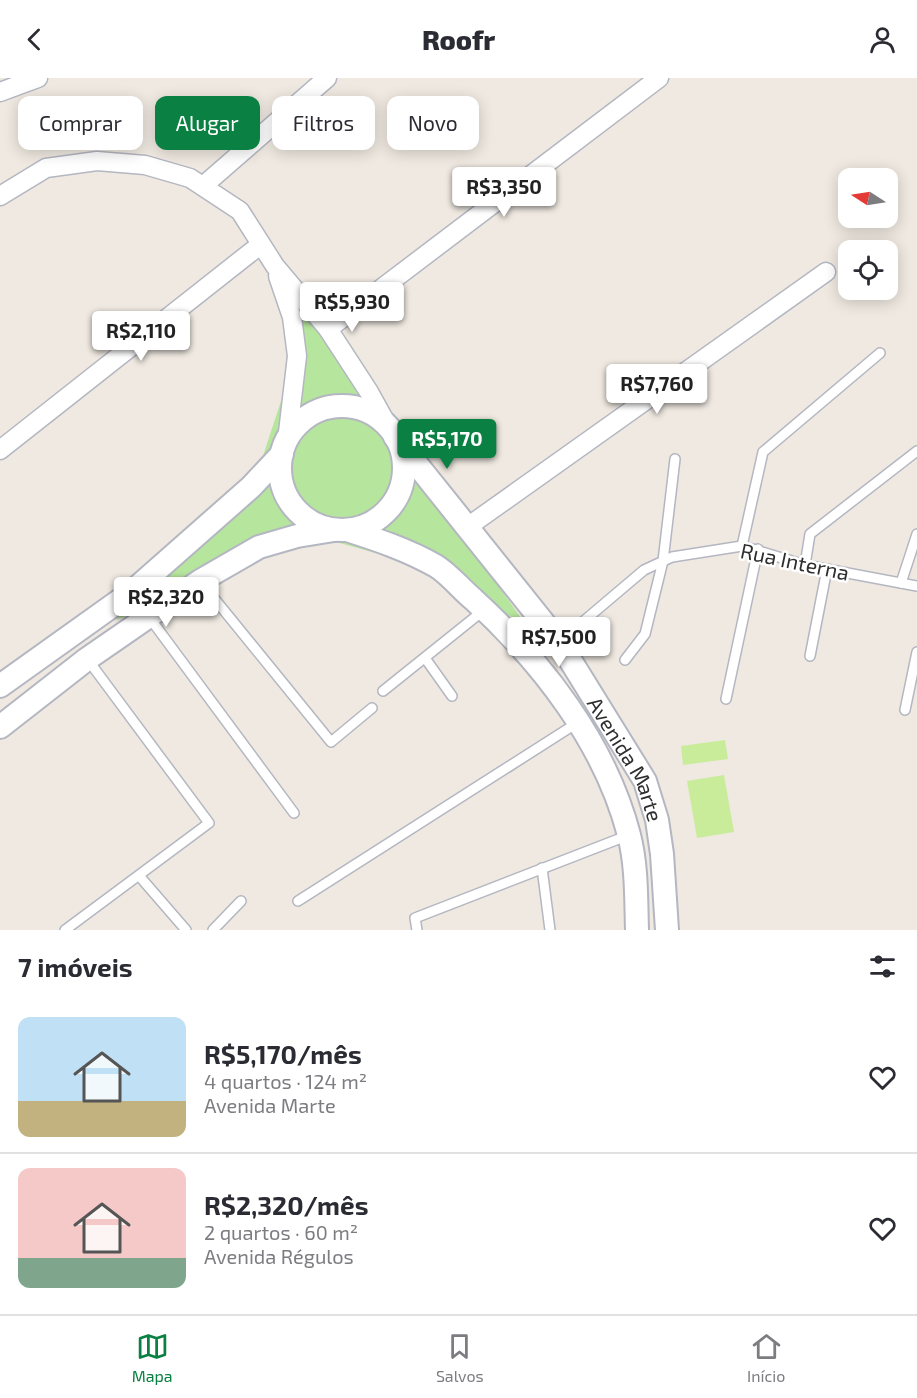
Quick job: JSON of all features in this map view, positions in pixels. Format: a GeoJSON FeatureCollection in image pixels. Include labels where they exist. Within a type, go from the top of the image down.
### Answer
{"type":"FeatureCollection","features":[{"type":"Feature","properties":{"kind":"street"},"geometry":{"type":"LineString","coordinates":[[0,92],[38,78]]}},
{"type":"Feature","properties":{"kind":"street"},"geometry":{"type":"LineString","coordinates":[[203,186],[327,78]]}},
{"type":"Feature","properties":{"kind":"street"},"geometry":{"type":"LineString","coordinates":[[328,329],[658,78]]}},
{"type":"Feature","properties":{"kind":"street"},"geometry":{"type":"LineString","coordinates":[[0,196],[46,168],[98,161],[145,165],[190,178],[240,211],[275,266],[292,317],[297,356],[280,469],[282,483],[287,497],[306,519],[320,526],[341,530]]}},
{"type":"Feature","properties":{"kind":"street"},"geometry":{"type":"LineString","coordinates":[[0,450],[260,245]]}},
{"type":"Feature","properties":{"kind":"street","name":"Avenida Marte"},"geometry":{"type":"LineString","coordinates":[[275,266],[328,329],[392,432],[466,528],[559,642],[645,781],[657,820],[662,854],[667,930]]}},
{"type":"Feature","properties":{"kind":"street"},"geometry":{"type":"LineString","coordinates":[[466,528],[826,272]]}},
{"type":"Feature","properties":{"kind":"street"},"geometry":{"type":"LineString","coordinates":[[0,686],[133,591],[251,488],[285,447],[299,424],[307,418],[315,413],[345,406],[364,411],[382,421],[392,432],[402,451],[404,466],[402,482],[397,497],[377,520],[363,527],[297,536],[259,547],[200,581],[148,616],[87,659],[0,727]]}},
{"type":"Feature","properties":{"kind":"street","name":"Avenida Marte"},"geometry":{"type":"LineString","coordinates":[[341,530],[395,545],[438,567],[504,628],[534,662],[578,722],[601,760],[629,835],[634,860],[637,930]]}},
{"type":"Feature","properties":{"kind":"street"},"geometry":{"type":"LineString","coordinates":[[534,662],[559,642]]}},
{"type":"Feature","properties":{"kind":"lane"},"geometry":{"type":"LineString","coordinates":[[742,546],[763,452],[880,353]]}},
{"type":"Feature","properties":{"kind":"lane"},"geometry":{"type":"LineString","coordinates":[[805,565],[810,534],[917,451]]}},
{"type":"Feature","properties":{"kind":"lane"},"geometry":{"type":"LineString","coordinates":[[625,660],[645,634],[663,561],[675,459]]}},
{"type":"Feature","properties":{"kind":"lane"},"geometry":{"type":"LineString","coordinates":[[902,583],[917,534]]}},
{"type":"Feature","properties":{"kind":"lane","name":"Rua Interna"},"geometry":{"type":"LineString","coordinates":[[559,642],[644,570],[672,557],[742,546],[805,565],[917,586]]}},
{"type":"Feature","properties":{"kind":"lane"},"geometry":{"type":"LineString","coordinates":[[726,699],[758,549]]}},
{"type":"Feature","properties":{"kind":"lane"},"geometry":{"type":"LineString","coordinates":[[810,656],[827,569]]}},
{"type":"Feature","properties":{"kind":"lane"},"geometry":{"type":"LineString","coordinates":[[200,581],[331,742],[372,708]]}},
{"type":"Feature","properties":{"kind":"lane"},"geometry":{"type":"LineString","coordinates":[[383,691],[485,610]]}},
{"type":"Feature","properties":{"kind":"lane"},"geometry":{"type":"LineString","coordinates":[[148,616],[294,813]]}},
{"type":"Feature","properties":{"kind":"lane"},"geometry":{"type":"LineString","coordinates":[[905,710],[917,652]]}},
{"type":"Feature","properties":{"kind":"lane"},"geometry":{"type":"LineString","coordinates":[[425,658],[452,696]]}},
{"type":"Feature","properties":{"kind":"lane"},"geometry":{"type":"LineString","coordinates":[[65,930],[209,823],[87,659]]}},
{"type":"Feature","properties":{"kind":"lane"},"geometry":{"type":"LineString","coordinates":[[298,901],[578,722]]}},
{"type":"Feature","properties":{"kind":"lane"},"geometry":{"type":"LineString","coordinates":[[417,930],[415,918],[629,835]]}},
{"type":"Feature","properties":{"kind":"lane"},"geometry":{"type":"LineString","coordinates":[[542,868],[550,930]]}},
{"type":"Feature","properties":{"kind":"lane"},"geometry":{"type":"LineString","coordinates":[[141,878],[186,930]]}},
{"type":"Feature","properties":{"kind":"lane"},"geometry":{"type":"LineString","coordinates":[[213,930],[241,901]]}},
{"type":"Feature","properties":{"kind":"green space"},"geometry":{"type":"Polygon","coordinates":[[[302,309],[526,625],[412,563],[336,542],[277,552],[116,620],[259,468],[282,398],[302,309]]]}},
{"type":"Feature","properties":{"kind":"green space"},"geometry":{"type":"Polygon","coordinates":[[[725,740],[728,759],[683,765],[681,746],[725,740]]]}},
{"type":"Feature","properties":{"kind":"green space"},"geometry":{"type":"Polygon","coordinates":[[[724,775],[734,832],[697,838],[687,781],[724,775]]]}}]}
